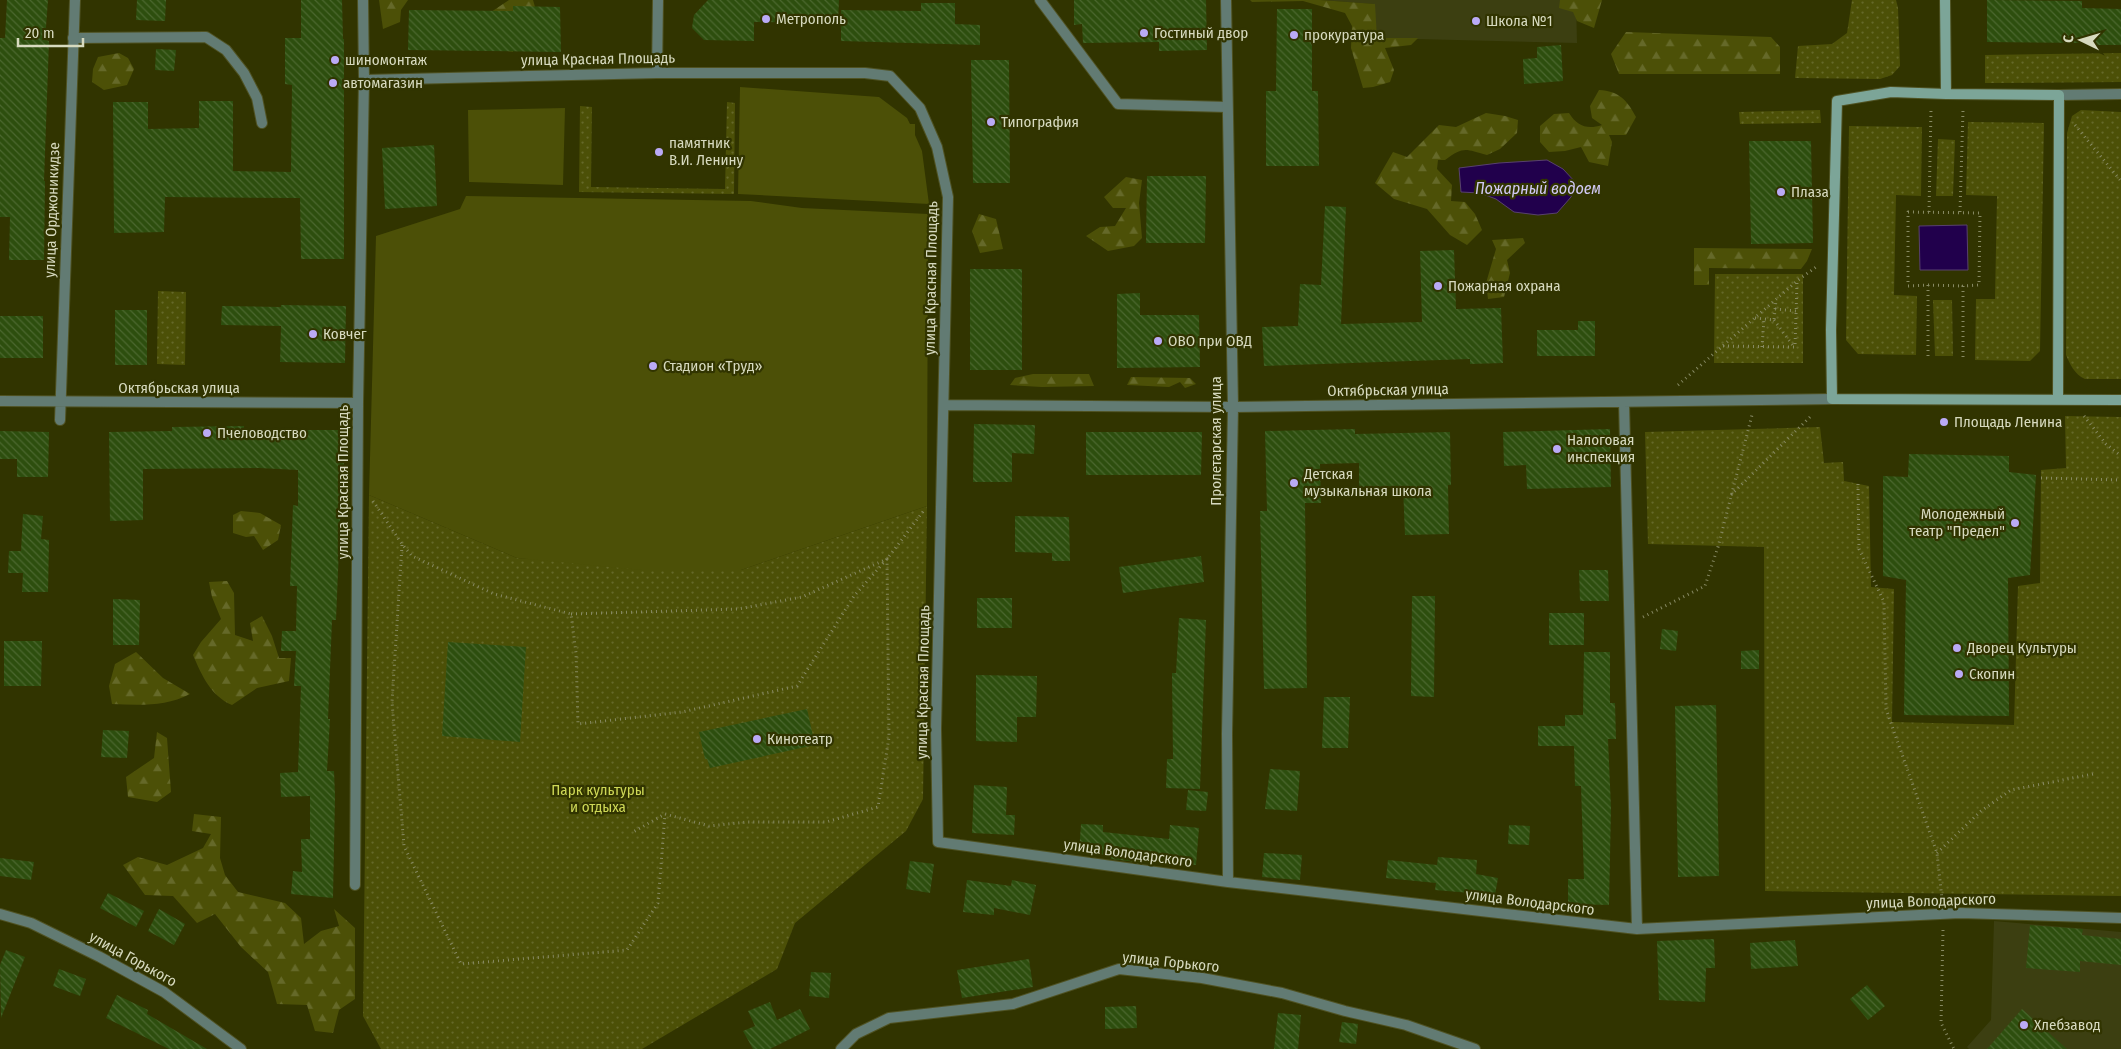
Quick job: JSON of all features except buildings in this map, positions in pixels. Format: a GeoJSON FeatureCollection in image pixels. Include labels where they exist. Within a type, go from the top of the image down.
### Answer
{"type":"FeatureCollection","features":[{"type":"Feature","properties":{"kind":"street","name":"улица Орджоникидзе"},"geometry":{"type":"LineString","coordinates":[[60,420],[75,0]]}},
{"type":"Feature","properties":{"kind":"street","name":"улица Красная Площадь"},"geometry":{"type":"LineString","coordinates":[[355,885],[358,403],[364,80],[363,0]]}},
{"type":"Feature","properties":{"kind":"street"},"geometry":{"type":"LineString","coordinates":[[657,73],[658,0]]}},
{"type":"Feature","properties":{"kind":"street"},"geometry":{"type":"LineString","coordinates":[[1040,0],[1118,104],[1227,107]]}},
{"type":"Feature","properties":{"kind":"street","name":"Пролетарская улица"},"geometry":{"type":"LineString","coordinates":[[1226,0],[1232,407],[1227,734],[1228,882]]}},
{"type":"Feature","properties":{"kind":"street"},"geometry":{"type":"LineString","coordinates":[[1945,0],[1946,94]]}},
{"type":"Feature","properties":{"kind":"street"},"geometry":{"type":"LineString","coordinates":[[73,38],[206,37],[226,50],[244,73],[257,98],[262,123]]}},
{"type":"Feature","properties":{"kind":"street","name":"улица Красная Площадь"},"geometry":{"type":"LineString","coordinates":[[364,80],[657,73],[865,73],[890,76],[920,108],[937,147],[948,197],[936,729],[938,842]]}},
{"type":"Feature","properties":{"kind":"street"},"geometry":{"type":"LineString","coordinates":[[2121,94],[2059,100],[1891,92],[1837,102],[1830,399],[2121,400]]}},
{"type":"Feature","properties":{"kind":"street"},"geometry":{"type":"LineString","coordinates":[[2058,399],[2059,100]]}},
{"type":"Feature","properties":{"kind":"street","name":"Октябрьская улица"},"geometry":{"type":"LineString","coordinates":[[944,405],[1232,407],[1830,399]]}},
{"type":"Feature","properties":{"kind":"street","name":"Октябрьская улица"},"geometry":{"type":"LineString","coordinates":[[0,401],[358,403]]}},
{"type":"Feature","properties":{"kind":"street"},"geometry":{"type":"LineString","coordinates":[[1624,402],[1637,929]]}},
{"type":"Feature","properties":{"kind":"street","name":"улица Володарского"},"geometry":{"type":"LineString","coordinates":[[938,842],[1228,882],[1637,929],[1960,913],[2121,918]]}},
{"type":"Feature","properties":{"kind":"street","name":"улица Горького"},"geometry":{"type":"LineString","coordinates":[[0,914],[31,923],[100,957],[164,992],[241,1049]]}},
{"type":"Feature","properties":{"kind":"street","name":"улица Горького"},"geometry":{"type":"LineString","coordinates":[[841,1049],[856,1034],[890,1018],[1013,1004],[1118,969],[1202,978],[1282,993],[1406,1025],[1475,1049]]}},
{"type":"Feature","properties":{"kind":"path"},"geometry":{"type":"LineString","coordinates":[[1929,212],[1931,94]]}},
{"type":"Feature","properties":{"kind":"path"},"geometry":{"type":"LineString","coordinates":[[1960,212],[1963,95]]}},
{"type":"Feature","properties":{"kind":"path"},"geometry":{"type":"LineString","coordinates":[[2059,100],[2121,181]]}},
{"type":"Feature","properties":{"kind":"path"},"geometry":{"type":"LineString","coordinates":[[1908,212],[1929,212],[1980,212],[1980,285],[1908,286],[1908,212]]}},
{"type":"Feature","properties":{"kind":"path"},"geometry":{"type":"LineString","coordinates":[[1659,402],[1797,281],[1833,254]]}},
{"type":"Feature","properties":{"kind":"path"},"geometry":{"type":"LineString","coordinates":[[1795,347],[1797,281]]}},
{"type":"Feature","properties":{"kind":"path"},"geometry":{"type":"LineString","coordinates":[[1928,285],[1928,356]]}},
{"type":"Feature","properties":{"kind":"path"},"geometry":{"type":"LineString","coordinates":[[1963,286],[1963,358]]}},
{"type":"Feature","properties":{"kind":"path"},"geometry":{"type":"LineString","coordinates":[[1776,299],[1774,320],[1795,347]]}},
{"type":"Feature","properties":{"kind":"path"},"geometry":{"type":"LineString","coordinates":[[1775,309],[1796,311]]}},
{"type":"Feature","properties":{"kind":"path"},"geometry":{"type":"LineString","coordinates":[[1754,318],[1774,320]]}},
{"type":"Feature","properties":{"kind":"path"},"geometry":{"type":"LineString","coordinates":[[1762,346],[1764,319]]}},
{"type":"Feature","properties":{"kind":"path"},"geometry":{"type":"LineString","coordinates":[[1722,346],[1795,347]]}},
{"type":"Feature","properties":{"kind":"path"},"geometry":{"type":"LineString","coordinates":[[1730,495],[1830,399]]}},
{"type":"Feature","properties":{"kind":"path"},"geometry":{"type":"LineString","coordinates":[[2072,399],[2106,444],[2121,456]]}},
{"type":"Feature","properties":{"kind":"path"},"geometry":{"type":"LineString","coordinates":[[1629,624],[1706,586],[1756,400]]}},
{"type":"Feature","properties":{"kind":"path"},"geometry":{"type":"LineString","coordinates":[[2041,478],[2121,480]]}},
{"type":"Feature","properties":{"kind":"path"},"geometry":{"type":"LineString","coordinates":[[1858,484],[1859,549],[1884,602],[1886,709],[1937,854],[1943,914],[1941,1024],[1954,1049]]}},
{"type":"Feature","properties":{"kind":"path"},"geometry":{"type":"LineString","coordinates":[[369,495],[412,556],[494,594],[571,614],[738,609],[802,597],[887,559]]}},
{"type":"Feature","properties":{"kind":"path"},"geometry":{"type":"LineString","coordinates":[[571,614],[576,653],[578,724],[682,712],[796,686],[854,596],[887,559],[927,506]]}},
{"type":"Feature","properties":{"kind":"path"},"geometry":{"type":"LineString","coordinates":[[402,544],[392,702],[404,846],[461,964],[626,950],[658,903],[665,814]]}},
{"type":"Feature","properties":{"kind":"path"},"geometry":{"type":"LineString","coordinates":[[632,832],[665,814],[709,826],[747,822],[826,822],[878,807],[889,738],[887,559]]}},
{"type":"Feature","properties":{"kind":"path"},"geometry":{"type":"LineString","coordinates":[[1937,854],[1981,811],[2011,790],[2093,774]]}},
{"type":"Feature","properties":{"kind":"shaded area","name":"Школа №1"},"geometry":{"type":"Polygon","coordinates":[[[1320,0],[1576,0],[1577,43],[1377,38],[1374,4],[1320,0]]]}},
{"type":"Feature","properties":{"kind":"shaded area","name":"Хлебзавод"},"geometry":{"type":"Polygon","coordinates":[[[1994,921],[2121,932],[2121,1049],[1969,1049],[1967,1047],[1991,1020],[1994,921]]]}},
{"type":"Feature","properties":{"kind":"green space"},"geometry":{"type":"Polygon","coordinates":[[[379,0],[408,0],[401,10],[400,22],[383,29],[379,0]]]}},
{"type":"Feature","properties":{"kind":"green space"},"geometry":{"type":"Polygon","coordinates":[[[509,0],[533,0],[535,7],[513,7],[513,52],[492,48],[491,12],[509,0]]]}},
{"type":"Feature","properties":{"kind":"green space"},"geometry":{"type":"Polygon","coordinates":[[[1250,0],[1320,0],[1375,4],[1377,38],[1418,38],[1411,45],[1385,48],[1394,70],[1390,82],[1363,88],[1351,48],[1352,26],[1345,13],[1303,1],[1252,2],[1250,0]]]}},
{"type":"Feature","properties":{"kind":"green space"},"geometry":{"type":"Polygon","coordinates":[[[1560,0],[1602,0],[1594,28],[1577,21],[1573,12],[1559,8],[1560,0]]]}},
{"type":"Feature","properties":{"kind":"green space"},"geometry":{"type":"Polygon","coordinates":[[[1852,0],[1896,0],[1898,8],[1900,66],[1892,75],[1880,79],[1795,78],[1798,46],[1832,44],[1847,33],[1852,0]]]}},
{"type":"Feature","properties":{"kind":"green space"},"geometry":{"type":"Polygon","coordinates":[[[1626,32],[1771,37],[1780,47],[1780,74],[1619,74],[1611,54],[1626,32]]]}},
{"type":"Feature","properties":{"kind":"green space"},"geometry":{"type":"Polygon","coordinates":[[[119,53],[128,58],[134,69],[127,85],[104,90],[92,82],[93,69],[98,57],[119,53]]]}},
{"type":"Feature","properties":{"kind":"green space"},"geometry":{"type":"Polygon","coordinates":[[[2121,53],[2121,82],[1985,83],[1985,55],[2121,53]]]}},
{"type":"Feature","properties":{"kind":"green space"},"geometry":{"type":"Polygon","coordinates":[[[740,87],[879,97],[907,118],[910,124],[915,124],[915,135],[922,151],[929,204],[738,194],[740,87]]]}},
{"type":"Feature","properties":{"kind":"green space"},"geometry":{"type":"Polygon","coordinates":[[[1599,90],[1617,94],[1626,101],[1636,117],[1626,135],[1609,135],[1612,142],[1608,166],[1589,162],[1581,147],[1549,152],[1540,142],[1540,126],[1554,114],[1569,113],[1575,121],[1587,127],[1602,125],[1592,118],[1590,106],[1599,90]]]}},
{"type":"Feature","properties":{"kind":"green space"},"geometry":{"type":"Polygon","coordinates":[[[727,102],[735,103],[734,194],[579,192],[580,106],[592,107],[591,187],[725,189],[727,102]]]}},
{"type":"Feature","properties":{"kind":"green space"},"geometry":{"type":"Polygon","coordinates":[[[565,108],[563,185],[469,182],[468,110],[565,108]]]}},
{"type":"Feature","properties":{"kind":"green space"},"geometry":{"type":"Polygon","coordinates":[[[1820,110],[1821,123],[1740,124],[1739,112],[1820,110]]]}},
{"type":"Feature","properties":{"kind":"green space"},"geometry":{"type":"Polygon","coordinates":[[[2081,110],[2121,112],[2121,379],[2085,379],[2075,372],[2066,355],[2067,133],[2072,116],[2081,110]]]}},
{"type":"Feature","properties":{"kind":"green space"},"geometry":{"type":"Polygon","coordinates":[[[1486,113],[1518,120],[1517,133],[1500,149],[1487,155],[1465,150],[1456,152],[1445,160],[1438,160],[1437,169],[1452,185],[1451,201],[1465,202],[1475,214],[1482,230],[1467,245],[1450,235],[1427,209],[1394,199],[1375,183],[1393,152],[1407,157],[1439,125],[1456,127],[1486,113]]]}},
{"type":"Feature","properties":{"kind":"green space"},"geometry":{"type":"Polygon","coordinates":[[[1968,122],[2044,123],[2040,351],[2030,361],[1975,360],[1976,299],[1995,299],[1997,196],[1966,195],[1968,122]]]}},
{"type":"Feature","properties":{"kind":"green space"},"geometry":{"type":"Polygon","coordinates":[[[1849,126],[1922,127],[1921,196],[1896,195],[1894,295],[1917,296],[1916,355],[1858,354],[1846,340],[1849,126]]]}},
{"type":"Feature","properties":{"kind":"green space"},"geometry":{"type":"Polygon","coordinates":[[[1938,139],[1955,140],[1953,196],[1936,196],[1938,139]]]}},
{"type":"Feature","properties":{"kind":"green space"},"geometry":{"type":"Polygon","coordinates":[[[1126,177],[1142,180],[1139,203],[1142,238],[1134,246],[1108,251],[1086,236],[1100,227],[1115,226],[1126,208],[1113,208],[1104,197],[1126,177]]]}},
{"type":"Feature","properties":{"kind":"green space","name":"Стадион «Труд»"},"geometry":{"type":"Polygon","coordinates":[[[466,196],[751,201],[802,208],[928,214],[927,506],[741,570],[642,570],[517,558],[369,495],[376,236],[460,209],[466,196]]]}},
{"type":"Feature","properties":{"kind":"green space"},"geometry":{"type":"Polygon","coordinates":[[[979,214],[996,219],[1003,249],[980,253],[972,231],[979,214]]]}},
{"type":"Feature","properties":{"kind":"green space"},"geometry":{"type":"Polygon","coordinates":[[[1523,238],[1525,243],[1507,260],[1510,273],[1504,297],[1488,299],[1486,283],[1496,249],[1492,240],[1523,238]]]}},
{"type":"Feature","properties":{"kind":"green space"},"geometry":{"type":"Polygon","coordinates":[[[1694,248],[1812,249],[1801,269],[1709,268],[1709,285],[1694,285],[1694,248]]]}},
{"type":"Feature","properties":{"kind":"green space"},"geometry":{"type":"Polygon","coordinates":[[[1715,274],[1803,274],[1803,363],[1714,363],[1715,274]]]}},
{"type":"Feature","properties":{"kind":"green space"},"geometry":{"type":"Polygon","coordinates":[[[158,291],[186,292],[185,365],[157,364],[158,291]]]}},
{"type":"Feature","properties":{"kind":"green space"},"geometry":{"type":"Polygon","coordinates":[[[1933,300],[1952,300],[1953,356],[1935,356],[1933,300]]]}},
{"type":"Feature","properties":{"kind":"green space"},"geometry":{"type":"Polygon","coordinates":[[[1033,374],[1089,374],[1094,386],[1042,387],[1010,385],[1015,378],[1033,374]]]}},
{"type":"Feature","properties":{"kind":"green space"},"geometry":{"type":"Polygon","coordinates":[[[1131,377],[1190,378],[1196,384],[1185,388],[1180,382],[1169,387],[1127,385],[1131,377]]]}},
{"type":"Feature","properties":{"kind":"green space"},"geometry":{"type":"Polygon","coordinates":[[[2065,416],[2121,417],[2121,896],[1765,891],[1764,547],[1648,544],[1645,432],[1820,427],[1824,463],[1843,462],[1844,481],[1869,486],[1871,587],[1894,589],[1892,722],[2014,725],[2018,586],[2040,583],[2041,470],[2066,468],[2065,416]]]}},
{"type":"Feature","properties":{"kind":"green space","name":"Парк культуры и отдыха"},"geometry":{"type":"Polygon","coordinates":[[[369,495],[517,558],[741,570],[927,506],[923,799],[906,831],[795,923],[777,969],[642,1049],[381,1049],[363,1016],[369,495]]]}},
{"type":"Feature","properties":{"kind":"green space"},"geometry":{"type":"Polygon","coordinates":[[[241,511],[260,513],[281,525],[278,540],[263,550],[254,536],[246,537],[233,533],[233,515],[241,511]]]}},
{"type":"Feature","properties":{"kind":"green space"},"geometry":{"type":"Polygon","coordinates":[[[227,581],[234,593],[235,635],[253,641],[250,623],[262,616],[272,636],[279,658],[291,658],[289,681],[257,688],[232,705],[213,691],[204,678],[193,655],[201,642],[221,619],[212,597],[209,582],[227,581]]]}},
{"type":"Feature","properties":{"kind":"green space"},"geometry":{"type":"Polygon","coordinates":[[[136,652],[163,678],[190,694],[161,703],[142,705],[112,704],[109,686],[115,664],[136,652]]]}},
{"type":"Feature","properties":{"kind":"green space"},"geometry":{"type":"Polygon","coordinates":[[[157,732],[167,738],[171,792],[157,802],[128,797],[126,777],[154,758],[157,732]]]}},
{"type":"Feature","properties":{"kind":"green space"},"geometry":{"type":"Polygon","coordinates":[[[194,814],[221,817],[220,858],[225,875],[238,892],[285,903],[301,918],[304,944],[321,931],[339,926],[334,909],[355,928],[355,999],[339,1010],[333,1033],[315,1031],[307,1005],[277,1004],[268,972],[241,947],[215,914],[197,923],[173,896],[145,895],[123,865],[138,857],[167,865],[203,848],[211,834],[192,831],[194,814]]]}},
{"type":"Feature","properties":{"kind":"water","name":"Пожарный водоем"},"geometry":{"type":"Polygon","coordinates":[[[1547,160],[1563,169],[1577,184],[1571,197],[1557,213],[1538,215],[1514,212],[1496,199],[1480,193],[1461,192],[1459,168],[1547,160]]]}},
{"type":"Feature","properties":{"kind":"water"},"geometry":{"type":"Polygon","coordinates":[[[1967,225],[1968,270],[1920,270],[1919,226],[1967,225]]]}},
{"type":"Feature","properties":{"kind":"place","name":"Метрополь"},"geometry":{"type":"Point","coordinates":[766,19]}},
{"type":"Feature","properties":{"kind":"place","name":"Школа №1"},"geometry":{"type":"Point","coordinates":[1476,21]}},
{"type":"Feature","properties":{"kind":"place","name":"Гостиный двор"},"geometry":{"type":"Point","coordinates":[1144,33]}},
{"type":"Feature","properties":{"kind":"place","name":"прокуратура"},"geometry":{"type":"Point","coordinates":[1294,35]}},
{"type":"Feature","properties":{"kind":"place","name":"шиномонтаж"},"geometry":{"type":"Point","coordinates":[335,60]}},
{"type":"Feature","properties":{"kind":"place","name":"автомагазин"},"geometry":{"type":"Point","coordinates":[333,83]}},
{"type":"Feature","properties":{"kind":"place","name":"Типография"},"geometry":{"type":"Point","coordinates":[991,122]}},
{"type":"Feature","properties":{"kind":"place","name":"памятник В.И. Ленину"},"geometry":{"type":"Point","coordinates":[659,152]}},
{"type":"Feature","properties":{"kind":"place","name":"Плаза"},"geometry":{"type":"Point","coordinates":[1781,192]}},
{"type":"Feature","properties":{"kind":"place","name":"Пожарная охрана"},"geometry":{"type":"Point","coordinates":[1438,286]}},
{"type":"Feature","properties":{"kind":"place","name":"Ковчег"},"geometry":{"type":"Point","coordinates":[313,334]}},
{"type":"Feature","properties":{"kind":"place","name":"ОВО при ОВД"},"geometry":{"type":"Point","coordinates":[1158,341]}},
{"type":"Feature","properties":{"kind":"place","name":"Стадион «Труд»"},"geometry":{"type":"Point","coordinates":[653,366]}},
{"type":"Feature","properties":{"kind":"place","name":"Площадь Ленина"},"geometry":{"type":"Point","coordinates":[1944,422]}},
{"type":"Feature","properties":{"kind":"place","name":"Пчеловодство"},"geometry":{"type":"Point","coordinates":[207,433]}},
{"type":"Feature","properties":{"kind":"place","name":"Налоговая инспекция"},"geometry":{"type":"Point","coordinates":[1557,449]}},
{"type":"Feature","properties":{"kind":"place","name":"Детская музыкальная школа"},"geometry":{"type":"Point","coordinates":[1294,483]}},
{"type":"Feature","properties":{"kind":"place","name":"Молодежный театр \"Предел\""},"geometry":{"type":"Point","coordinates":[2015,523]}},
{"type":"Feature","properties":{"kind":"place","name":"Дворец Культуры"},"geometry":{"type":"Point","coordinates":[1957,648]}},
{"type":"Feature","properties":{"kind":"place","name":"Скопин"},"geometry":{"type":"Point","coordinates":[1959,674]}},
{"type":"Feature","properties":{"kind":"place","name":"Кинотеатр"},"geometry":{"type":"Point","coordinates":[757,739]}},
{"type":"Feature","properties":{"kind":"place","name":"Хлебзавод"},"geometry":{"type":"Point","coordinates":[2024,1025]}}]}
